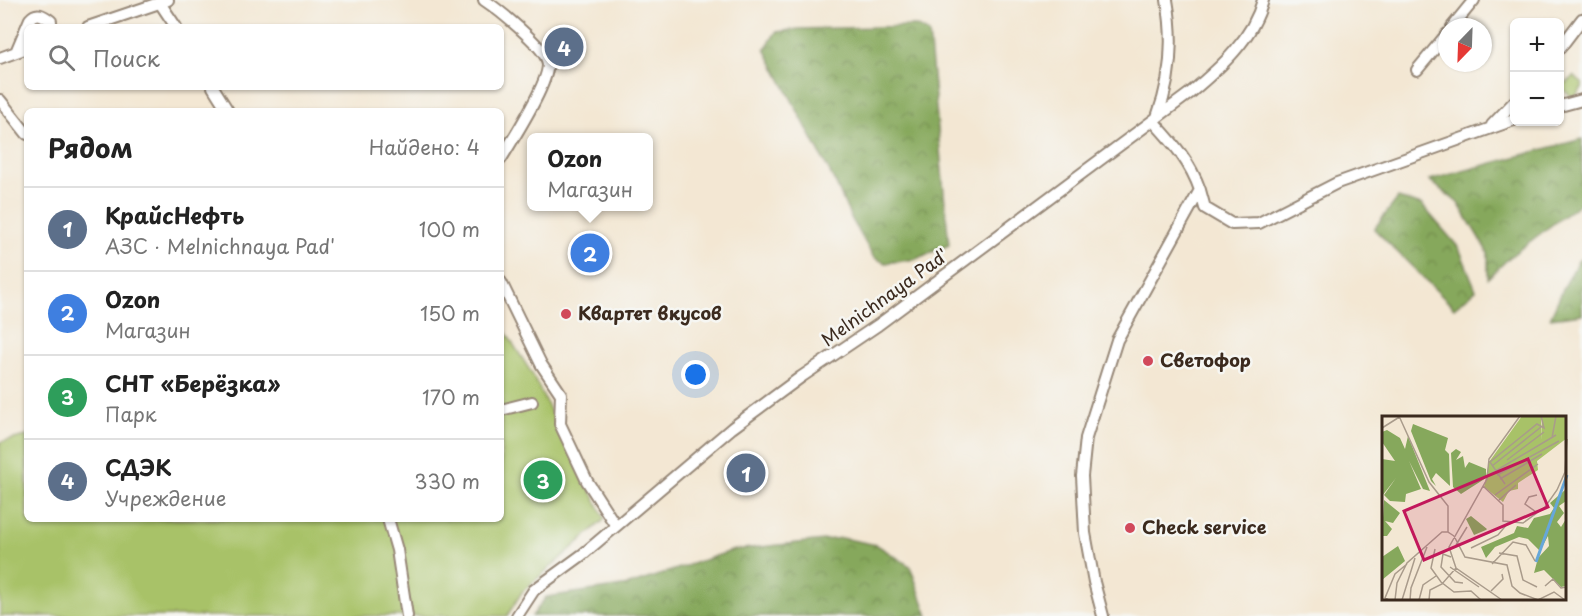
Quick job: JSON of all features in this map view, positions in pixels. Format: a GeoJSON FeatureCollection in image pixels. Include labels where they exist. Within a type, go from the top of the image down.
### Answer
{"type":"FeatureCollection","features":[{"type":"Feature","properties":{"kind":"street"},"geometry":{"type":"LineString","coordinates":[[484,0],[496,8],[541,50],[548,61],[548,72],[536,99],[504,154]]}},
{"type":"Feature","properties":{"kind":"street"},"geometry":{"type":"LineString","coordinates":[[1167,0],[1170,72],[1165,97],[1154,120],[1182,153],[1195,175],[1205,208],[1232,224],[1259,223],[1337,183],[1510,121]]}},
{"type":"Feature","properties":{"kind":"street","name":"Melnichnaya Pad'"},"geometry":{"type":"LineString","coordinates":[[517,616],[534,590],[582,555],[749,415],[801,376],[878,325],[1210,76],[1228,59],[1253,25],[1263,0]]}},
{"type":"Feature","properties":{"kind":"street"},"geometry":{"type":"LineString","coordinates":[[1459,18],[1474,0]]}},
{"type":"Feature","properties":{"kind":"street"},"geometry":{"type":"LineString","coordinates":[[97,24],[164,2],[175,24]]}},
{"type":"Feature","properties":{"kind":"street"},"geometry":{"type":"LineString","coordinates":[[28,24],[33,15],[39,14],[51,21],[51,24]]}},
{"type":"Feature","properties":{"kind":"street"},"geometry":{"type":"LineString","coordinates":[[1564,43],[1582,19]]}},
{"type":"Feature","properties":{"kind":"street"},"geometry":{"type":"LineString","coordinates":[[16,52],[24,33]]}},
{"type":"Feature","properties":{"kind":"street"},"geometry":{"type":"LineString","coordinates":[[1417,70],[1438,44]]}},
{"type":"Feature","properties":{"kind":"street"},"geometry":{"type":"LineString","coordinates":[[0,58],[24,49]]}},
{"type":"Feature","properties":{"kind":"street"},"geometry":{"type":"LineString","coordinates":[[215,90],[226,108]]}},
{"type":"Feature","properties":{"kind":"street"},"geometry":{"type":"LineString","coordinates":[[0,100],[24,130]]}},
{"type":"Feature","properties":{"kind":"street"},"geometry":{"type":"LineString","coordinates":[[1564,105],[1582,100]]}},
{"type":"Feature","properties":{"kind":"street"},"geometry":{"type":"LineString","coordinates":[[1491,127],[1510,107]]}},
{"type":"Feature","properties":{"kind":"street"},"geometry":{"type":"LineString","coordinates":[[1103,616],[1085,533],[1082,477],[1086,438],[1117,340],[1200,190]]}},
{"type":"Feature","properties":{"kind":"street"},"geometry":{"type":"LineString","coordinates":[[504,288],[541,364],[561,394],[560,424],[587,481],[616,526]]}},
{"type":"Feature","properties":{"kind":"street"},"geometry":{"type":"LineString","coordinates":[[504,409],[532,402]]}},
{"type":"Feature","properties":{"kind":"street"},"geometry":{"type":"LineString","coordinates":[[389,522],[401,573],[407,616]]}},
{"type":"Feature","properties":{"kind":"green space"},"geometry":{"type":"Polygon","coordinates":[[[916,26],[929,33],[949,245],[916,259],[886,263],[874,258],[850,216],[836,184],[765,49],[776,32],[799,29],[916,26]]]}},
{"type":"Feature","properties":{"kind":"green space"},"geometry":{"type":"Polygon","coordinates":[[[1573,76],[1582,83],[1582,88],[1574,98],[1564,90],[1564,80],[1567,83],[1573,76]]]}},
{"type":"Feature","properties":{"kind":"green space"},"geometry":{"type":"Polygon","coordinates":[[[1582,139],[1582,202],[1511,256],[1488,278],[1488,253],[1458,203],[1429,180],[1582,139]]]}},
{"type":"Feature","properties":{"kind":"green space"},"geometry":{"type":"Polygon","coordinates":[[[1398,198],[1422,205],[1459,248],[1476,290],[1454,308],[1374,229],[1398,198]]]}},
{"type":"Feature","properties":{"kind":"green space"},"geometry":{"type":"Polygon","coordinates":[[[1582,258],[1582,314],[1550,318],[1563,289],[1578,261],[1582,258]]]}},
{"type":"Feature","properties":{"kind":"green space"},"geometry":{"type":"Polygon","coordinates":[[[504,330],[531,372],[605,519],[522,592],[507,616],[0,616],[0,442],[24,437],[24,522],[504,522],[504,330]]]}},
{"type":"Feature","properties":{"kind":"green space"},"geometry":{"type":"Polygon","coordinates":[[[842,538],[877,545],[910,566],[928,616],[532,616],[546,597],[629,585],[734,550],[842,538]]]}},
{"type":"Feature","properties":{"kind":"place","name":"СДЭК"},"geometry":{"type":"Point","coordinates":[564,47]}},
{"type":"Feature","properties":{"kind":"place","name":"Ozon"},"geometry":{"type":"Point","coordinates":[590,253]}},
{"type":"Feature","properties":{"kind":"place","name":"Квартет вкусов"},"geometry":{"type":"Point","coordinates":[566,314]}},
{"type":"Feature","properties":{"kind":"place","name":"Светофор"},"geometry":{"type":"Point","coordinates":[1148,361]}},
{"type":"Feature","properties":{"kind":"place","name":"КрайсНефть"},"geometry":{"type":"Point","coordinates":[746,473]}},
{"type":"Feature","properties":{"kind":"place","name":"СНТ «Берёзка»"},"geometry":{"type":"Point","coordinates":[543,480]}},
{"type":"Feature","properties":{"kind":"place","name":"Check service"},"geometry":{"type":"Point","coordinates":[1130,528]}}]}
